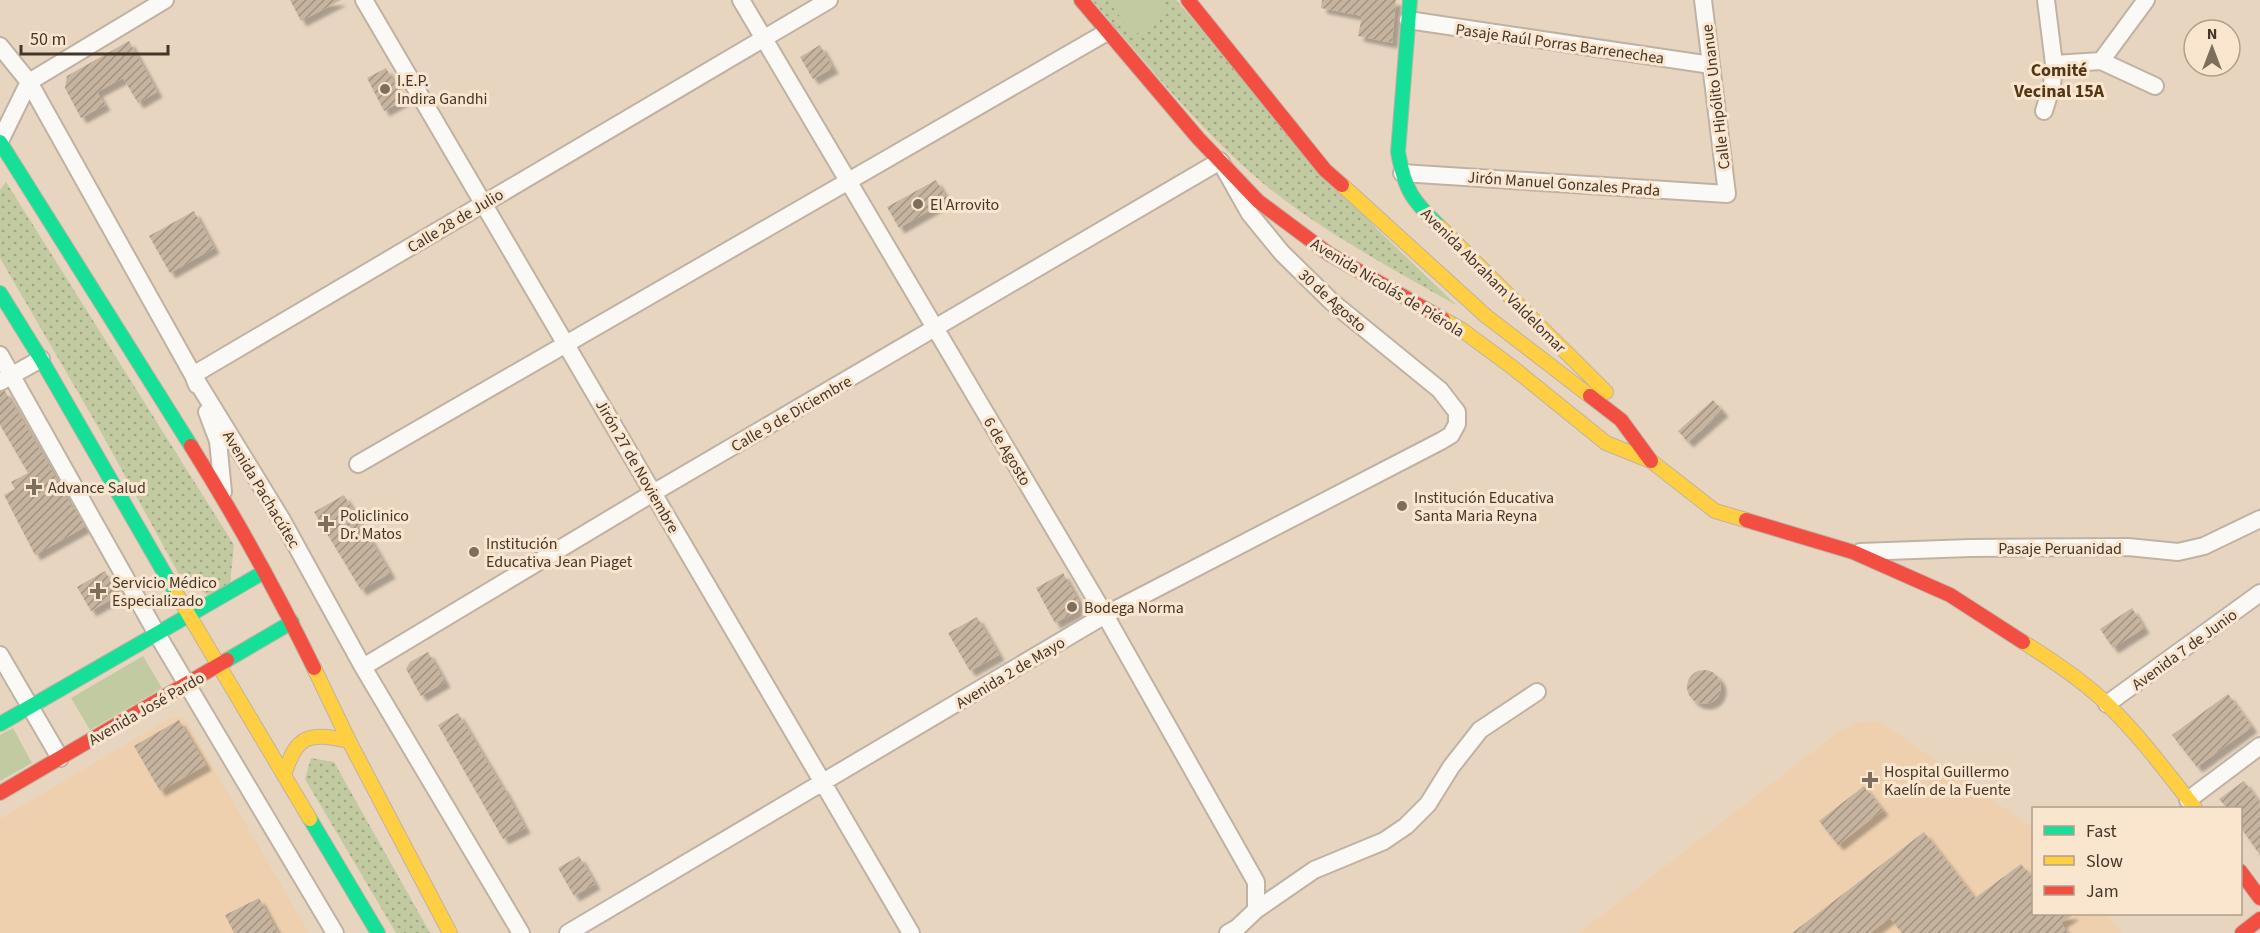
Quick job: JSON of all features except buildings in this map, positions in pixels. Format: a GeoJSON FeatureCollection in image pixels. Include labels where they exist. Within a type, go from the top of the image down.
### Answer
{"type":"FeatureCollection","features":[{"type":"Feature","properties":{"kind":"main road","name":"Avenida Nicolás de Piérola"},"geometry":{"type":"LineString","coordinates":[[1081,0],[1220,161],[1258,201],[1329,254],[1461,330],[1512,367],[1606,442],[1651,461],[1714,510],[1853,552],[1950,595],[2047,657],[2107,704],[2144,743],[2191,804]]}},
{"type":"Feature","properties":{"kind":"main road","name":"Avenida Nicolás de Piérola"},"geometry":{"type":"LineString","coordinates":[[1188,0],[1325,170],[1486,316],[1621,420],[1651,461]]}},
{"type":"Feature","properties":{"kind":"main road","name":"Avenida Abraham Valdelomar"},"geometry":{"type":"LineString","coordinates":[[1410,0],[1398,134],[1402,173],[1410,195],[1426,214],[1616,402],[1646,436],[1684,486]]}},
{"type":"Feature","properties":{"kind":"main road"},"geometry":{"type":"LineString","coordinates":[[0,141],[224,499],[292,622],[349,741],[450,933]]}},
{"type":"Feature","properties":{"kind":"main road"},"geometry":{"type":"LineString","coordinates":[[0,293],[378,933]]}},
{"type":"Feature","properties":{"kind":"main road"},"geometry":{"type":"LineString","coordinates":[[0,724],[264,572]]}},
{"type":"Feature","properties":{"kind":"main road","name":"Avenida José Pardo"},"geometry":{"type":"LineString","coordinates":[[0,793],[292,622]]}},
{"type":"Feature","properties":{"kind":"main road"},"geometry":{"type":"LineString","coordinates":[[284,775],[293,748],[300,740],[312,735],[324,735],[349,741]]}},
{"type":"Feature","properties":{"kind":"main road"},"geometry":{"type":"LineString","coordinates":[[2242,872],[2260,898]]}},
{"type":"Feature","properties":{"kind":"main road"},"geometry":{"type":"LineString","coordinates":[[2242,933],[2260,920]]}},
{"type":"Feature","properties":{"kind":"street"},"geometry":{"type":"LineString","coordinates":[[0,141],[29,82],[165,0]]}},
{"type":"Feature","properties":{"kind":"street","name":"Jirón 27 de Noviembre"},"geometry":{"type":"LineString","coordinates":[[364,0],[911,933]]}},
{"type":"Feature","properties":{"kind":"street","name":"6 de Agosto"},"geometry":{"type":"LineString","coordinates":[[741,0],[1105,615],[1256,882],[1256,910]]}},
{"type":"Feature","properties":{"kind":"street","name":"Calle 28 de Julio"},"geometry":{"type":"LineString","coordinates":[[193,375],[829,0]]}},
{"type":"Feature","properties":{"kind":"street","name":"Calle Hipólito Unanue"},"geometry":{"type":"LineString","coordinates":[[1703,0],[1727,194]]}},
{"type":"Feature","properties":{"kind":"street"},"geometry":{"type":"LineString","coordinates":[[2044,111],[2052,85],[2054,64],[2046,0]]}},
{"type":"Feature","properties":{"kind":"street"},"geometry":{"type":"LineString","coordinates":[[2101,61],[2146,0]]}},
{"type":"Feature","properties":{"kind":"street","name":"Pasaje Raúl Porras Barrenechea"},"geometry":{"type":"LineString","coordinates":[[1408,20],[1711,65]]}},
{"type":"Feature","properties":{"kind":"street"},"geometry":{"type":"LineString","coordinates":[[358,464],[1107,32]]}},
{"type":"Feature","properties":{"kind":"street","name":"Avenida Pachacútec"},"geometry":{"type":"LineString","coordinates":[[0,46],[29,82],[193,375],[282,520],[363,667],[521,933]]}},
{"type":"Feature","properties":{"kind":"street"},"geometry":{"type":"LineString","coordinates":[[2054,64],[2101,61],[2155,86]]}},
{"type":"Feature","properties":{"kind":"street","name":"Calle 9 de Diciembre"},"geometry":{"type":"LineString","coordinates":[[363,667],[653,493],[1220,161]]}},
{"type":"Feature","properties":{"kind":"street","name":"30 de Agosto"},"geometry":{"type":"LineString","coordinates":[[1220,161],[1250,214],[1282,253],[1332,302],[1440,390],[1457,412],[1457,424]]}},
{"type":"Feature","properties":{"kind":"street","name":"Jirón Manuel Gonzales Prada"},"geometry":{"type":"LineString","coordinates":[[1402,173],[1727,194]]}},
{"type":"Feature","properties":{"kind":"street"},"geometry":{"type":"LineString","coordinates":[[0,355],[6,378],[335,933]]}},
{"type":"Feature","properties":{"kind":"street"},"geometry":{"type":"LineString","coordinates":[[6,378],[41,359]]}},
{"type":"Feature","properties":{"kind":"street"},"geometry":{"type":"LineString","coordinates":[[193,375],[218,441],[224,499]]}},
{"type":"Feature","properties":{"kind":"street","name":"Avenida 2 de Mayo"},"geometry":{"type":"LineString","coordinates":[[568,933],[1105,615],[1441,441],[1451,435],[1457,424]]}},
{"type":"Feature","properties":{"kind":"street","name":"Pasaje Peruanidad"},"geometry":{"type":"LineString","coordinates":[[1853,552],[1970,548],[2128,547],[2178,552],[2204,546],[2260,519]]}},
{"type":"Feature","properties":{"kind":"street","name":"Avenida 7 de Junio"},"geometry":{"type":"LineString","coordinates":[[2107,704],[2260,593]]}},
{"type":"Feature","properties":{"kind":"street"},"geometry":{"type":"LineString","coordinates":[[0,655],[60,758]]}},
{"type":"Feature","properties":{"kind":"street"},"geometry":{"type":"LineString","coordinates":[[1228,933],[1237,928],[1256,910],[1314,870],[1384,841],[1406,826],[1428,804],[1451,767],[1480,730],[1537,692]]}},
{"type":"Feature","properties":{"kind":"street"},"geometry":{"type":"LineString","coordinates":[[2191,804],[2260,746]]}},
{"type":"Feature","properties":{"kind":"shaded area"},"geometry":{"type":"Polygon","coordinates":[[[172,717],[184,717],[309,933],[0,933],[0,819],[172,717]]]}},
{"type":"Feature","properties":{"kind":"shaded area","name":"Hospital Guillermo Kaelín de la Fuente"},"geometry":{"type":"Polygon","coordinates":[[[1878,722],[1891,729],[2032,827],[2032,915],[2107,915],[2122,933],[1579,933],[1838,732],[1857,723],[1878,722]]]}},
{"type":"Feature","properties":{"kind":"green space"},"geometry":{"type":"Polygon","coordinates":[[[1092,0],[1176,0],[1376,228],[1456,305],[1340,238],[1274,192],[1224,148],[1201,124],[1092,0]]]}},
{"type":"Feature","properties":{"kind":"green space"},"geometry":{"type":"Polygon","coordinates":[[[1107,0],[1161,0],[1168,9],[1135,35],[1107,0]]]}},
{"type":"Feature","properties":{"kind":"green space"},"geometry":{"type":"Polygon","coordinates":[[[6,182],[234,545],[230,583],[208,595],[181,578],[101,432],[0,258],[0,190],[6,182]]]}},
{"type":"Feature","properties":{"kind":"green space"},"geometry":{"type":"Polygon","coordinates":[[[143,656],[162,688],[90,730],[71,698],[143,656]]]}},
{"type":"Feature","properties":{"kind":"green space"},"geometry":{"type":"Polygon","coordinates":[[[13,728],[32,763],[0,781],[0,735],[13,728]]]}},
{"type":"Feature","properties":{"kind":"green space"},"geometry":{"type":"Polygon","coordinates":[[[311,758],[334,762],[430,933],[396,933],[305,779],[311,758]]]}},
{"type":"Feature","properties":{"kind":"traffic: fast"},"geometry":{"type":"LineString","coordinates":[[1410,0],[1398,152],[1411,194],[1440,227]]}},
{"type":"Feature","properties":{"kind":"traffic: fast"},"geometry":{"type":"LineString","coordinates":[[0,142],[191,446]]}},
{"type":"Feature","properties":{"kind":"traffic: fast"},"geometry":{"type":"LineString","coordinates":[[0,293],[41,359],[177,595]]}},
{"type":"Feature","properties":{"kind":"traffic: fast"},"geometry":{"type":"LineString","coordinates":[[0,724],[264,572]]}},
{"type":"Feature","properties":{"kind":"traffic: fast"},"geometry":{"type":"LineString","coordinates":[[227,660],[292,622]]}},
{"type":"Feature","properties":{"kind":"traffic: fast"},"geometry":{"type":"LineString","coordinates":[[310,819],[378,933]]}},
{"type":"Feature","properties":{"kind":"traffic: slow"},"geometry":{"type":"LineString","coordinates":[[1342,185],[1486,316],[1590,396]]}},
{"type":"Feature","properties":{"kind":"traffic: slow"},"geometry":{"type":"LineString","coordinates":[[1440,227],[1606,392]]}},
{"type":"Feature","properties":{"kind":"traffic: slow"},"geometry":{"type":"LineString","coordinates":[[1443,319],[1462,330],[1512,367],[1606,443],[1651,461],[1715,511],[1746,520]]}},
{"type":"Feature","properties":{"kind":"traffic: slow"},"geometry":{"type":"LineString","coordinates":[[177,595],[310,819]]}},
{"type":"Feature","properties":{"kind":"traffic: slow"},"geometry":{"type":"LineString","coordinates":[[2023,642],[2099,696],[2143,742],[2194,807]]}},
{"type":"Feature","properties":{"kind":"traffic: slow"},"geometry":{"type":"LineString","coordinates":[[314,668],[349,741],[450,933]]}},
{"type":"Feature","properties":{"kind":"traffic: slow"},"geometry":{"type":"LineString","coordinates":[[284,775],[294,751],[306,739],[324,737],[349,741]]}},
{"type":"Feature","properties":{"kind":"traffic: jam"},"geometry":{"type":"LineString","coordinates":[[1081,0],[1198,138],[1258,201],[1329,254],[1443,319]]}},
{"type":"Feature","properties":{"kind":"traffic: jam"},"geometry":{"type":"LineString","coordinates":[[1188,0],[1325,170],[1342,185]]}},
{"type":"Feature","properties":{"kind":"traffic: jam"},"geometry":{"type":"LineString","coordinates":[[1590,396],[1621,420],[1651,461]]}},
{"type":"Feature","properties":{"kind":"traffic: jam"},"geometry":{"type":"LineString","coordinates":[[191,446],[256,556],[314,668]]}},
{"type":"Feature","properties":{"kind":"traffic: jam"},"geometry":{"type":"LineString","coordinates":[[1746,520],[1853,552],[1950,595],[2023,642]]}},
{"type":"Feature","properties":{"kind":"traffic: jam"},"geometry":{"type":"LineString","coordinates":[[0,793],[227,660]]}},
{"type":"Feature","properties":{"kind":"traffic: jam"},"geometry":{"type":"LineString","coordinates":[[2242,874],[2260,898]]}},
{"type":"Feature","properties":{"kind":"traffic: jam"},"geometry":{"type":"LineString","coordinates":[[2242,933],[2260,919]]}},
{"type":"Feature","properties":{"kind":"place","name":"I.E.P. Indira Gandhi"},"geometry":{"type":"Point","coordinates":[385,89]}},
{"type":"Feature","properties":{"kind":"place","name":"El Arrovito"},"geometry":{"type":"Point","coordinates":[918,204]}},
{"type":"Feature","properties":{"kind":"place","name":"Advance Salud"},"geometry":{"type":"Point","coordinates":[34,487]}},
{"type":"Feature","properties":{"kind":"place","name":"Institución Educativa Santa Maria Reyna"},"geometry":{"type":"Point","coordinates":[1402,506]}},
{"type":"Feature","properties":{"kind":"place","name":"Policlinico Dr. Matos"},"geometry":{"type":"Point","coordinates":[326,524]}},
{"type":"Feature","properties":{"kind":"place","name":"Institución Educativa Jean Piaget"},"geometry":{"type":"Point","coordinates":[474,552]}},
{"type":"Feature","properties":{"kind":"place","name":"Servicio Médico Especializado"},"geometry":{"type":"Point","coordinates":[98,591]}},
{"type":"Feature","properties":{"kind":"place","name":"Bodega Norma"},"geometry":{"type":"Point","coordinates":[1072,607]}},
{"type":"Feature","properties":{"kind":"place","name":"Hospital Guillermo Kaelín de la Fuente"},"geometry":{"type":"Point","coordinates":[1870,780]}},
{"type":"Feature","properties":{"kind":"district","name":"Comité Vecinal 15A"},"geometry":{"type":"Point","coordinates":[2059,80]}}]}
